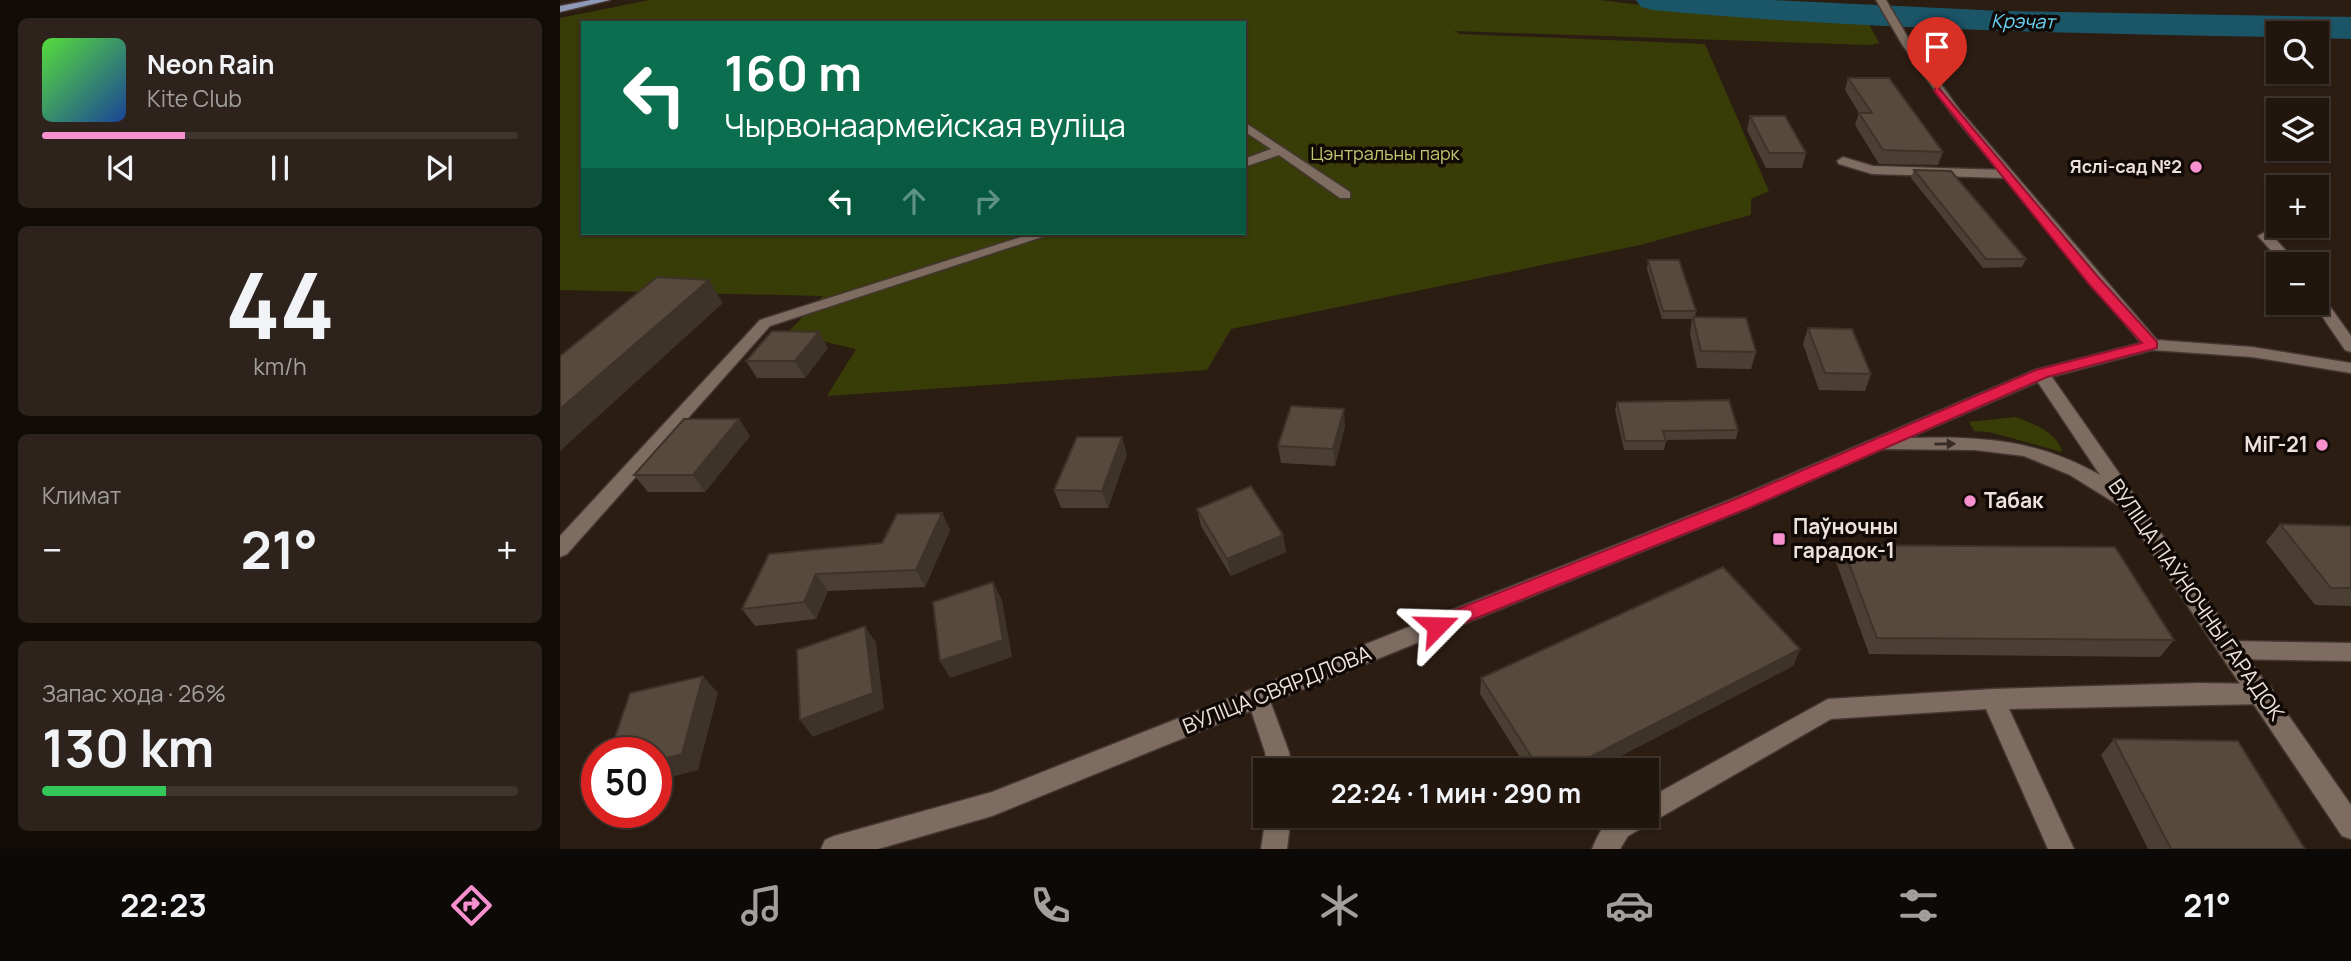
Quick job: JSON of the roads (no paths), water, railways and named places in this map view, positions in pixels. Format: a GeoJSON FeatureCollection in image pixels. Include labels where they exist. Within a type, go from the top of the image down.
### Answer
{"type":"FeatureCollection","features":[{"type":"Feature","properties":{"kind":"main road"},"geometry":{"type":"LineString","coordinates":[[560,2],[570,0]]}},
{"type":"Feature","properties":{"kind":"main road"},"geometry":{"type":"LineString","coordinates":[[560,9],[605,0]]}},
{"type":"Feature","properties":{"kind":"main road"},"geometry":{"type":"LineString","coordinates":[[1883,4],[1895,29],[1924,72],[2093,280],[2151,345]]}},
{"type":"Feature","properties":{"kind":"main road"},"geometry":{"type":"LineString","coordinates":[[1246,126],[1345,195]]}},
{"type":"Feature","properties":{"kind":"main road"},"geometry":{"type":"LineString","coordinates":[[1246,162],[1280,150]]}},
{"type":"Feature","properties":{"kind":"main road"},"geometry":{"type":"LineString","coordinates":[[1843,161],[1872,170],[2007,174]]}},
{"type":"Feature","properties":{"kind":"main road"},"geometry":{"type":"LineString","coordinates":[[560,549],[765,323],[1041,235]]}},
{"type":"Feature","properties":{"kind":"main road"},"geometry":{"type":"LineString","coordinates":[[2265,236],[2280,252]]}},
{"type":"Feature","properties":{"kind":"main road"},"geometry":{"type":"LineString","coordinates":[[2329,315],[2351,347]]}},
{"type":"Feature","properties":{"kind":"main road","name":"ВУЛІЦА СВЯРДЛОВА"},"geometry":{"type":"LineString","coordinates":[[834,849],[992,804],[1732,508],[2041,374],[2151,345],[2252,352],[2351,368]]}},
{"type":"Feature","properties":{"kind":"main road","name":"ВУЛІЦА ПАЎНОЧНЫ ГАРАДОК"},"geometry":{"type":"LineString","coordinates":[[2041,374],[2125,499],[2263,694],[2351,827]]}},
{"type":"Feature","properties":{"kind":"main road"},"geometry":{"type":"LineString","coordinates":[[1877,445],[1971,444],[2026,450],[2080,472],[2125,499]]}},
{"type":"Feature","properties":{"kind":"main road"},"geometry":{"type":"LineString","coordinates":[[2232,650],[2351,652]]}},
{"type":"Feature","properties":{"kind":"main road"},"geometry":{"type":"LineString","coordinates":[[1659,805],[1829,709],[1993,699],[2263,694]]}},
{"type":"Feature","properties":{"kind":"main road"},"geometry":{"type":"LineString","coordinates":[[1258,698],[1278,758]]}},
{"type":"Feature","properties":{"kind":"main road"},"geometry":{"type":"LineString","coordinates":[[1993,699],[2061,849]]}},
{"type":"Feature","properties":{"kind":"main road"},"geometry":{"type":"LineString","coordinates":[[1274,849],[1277,828]]}},
{"type":"Feature","properties":{"kind":"main road"},"geometry":{"type":"LineString","coordinates":[[1605,849],[1618,828]]}},
{"type":"Feature","properties":{"kind":"waterway","name":"Крэчат"},"geometry":{"type":"LineString","coordinates":[[1653,0],[1914,19],[2351,28]]}},
{"type":"Feature","properties":{"kind":"place","name":"Яслі-сад №2"},"geometry":{"type":"Point","coordinates":[2196,167]}},
{"type":"Feature","properties":{"kind":"place","name":"МіГ-21"},"geometry":{"type":"Point","coordinates":[2322,445]}},
{"type":"Feature","properties":{"kind":"place","name":"Табак"},"geometry":{"type":"Point","coordinates":[1970,501]}},
{"type":"Feature","properties":{"kind":"place","name":"Паўночны гарадок-1"},"geometry":{"type":"Point","coordinates":[1779,539]}},
{"type":"Feature","properties":{"kind":"park label","name":"Цэнтральны парк"},"geometry":{"type":"Point","coordinates":[1385,154]}}]}
